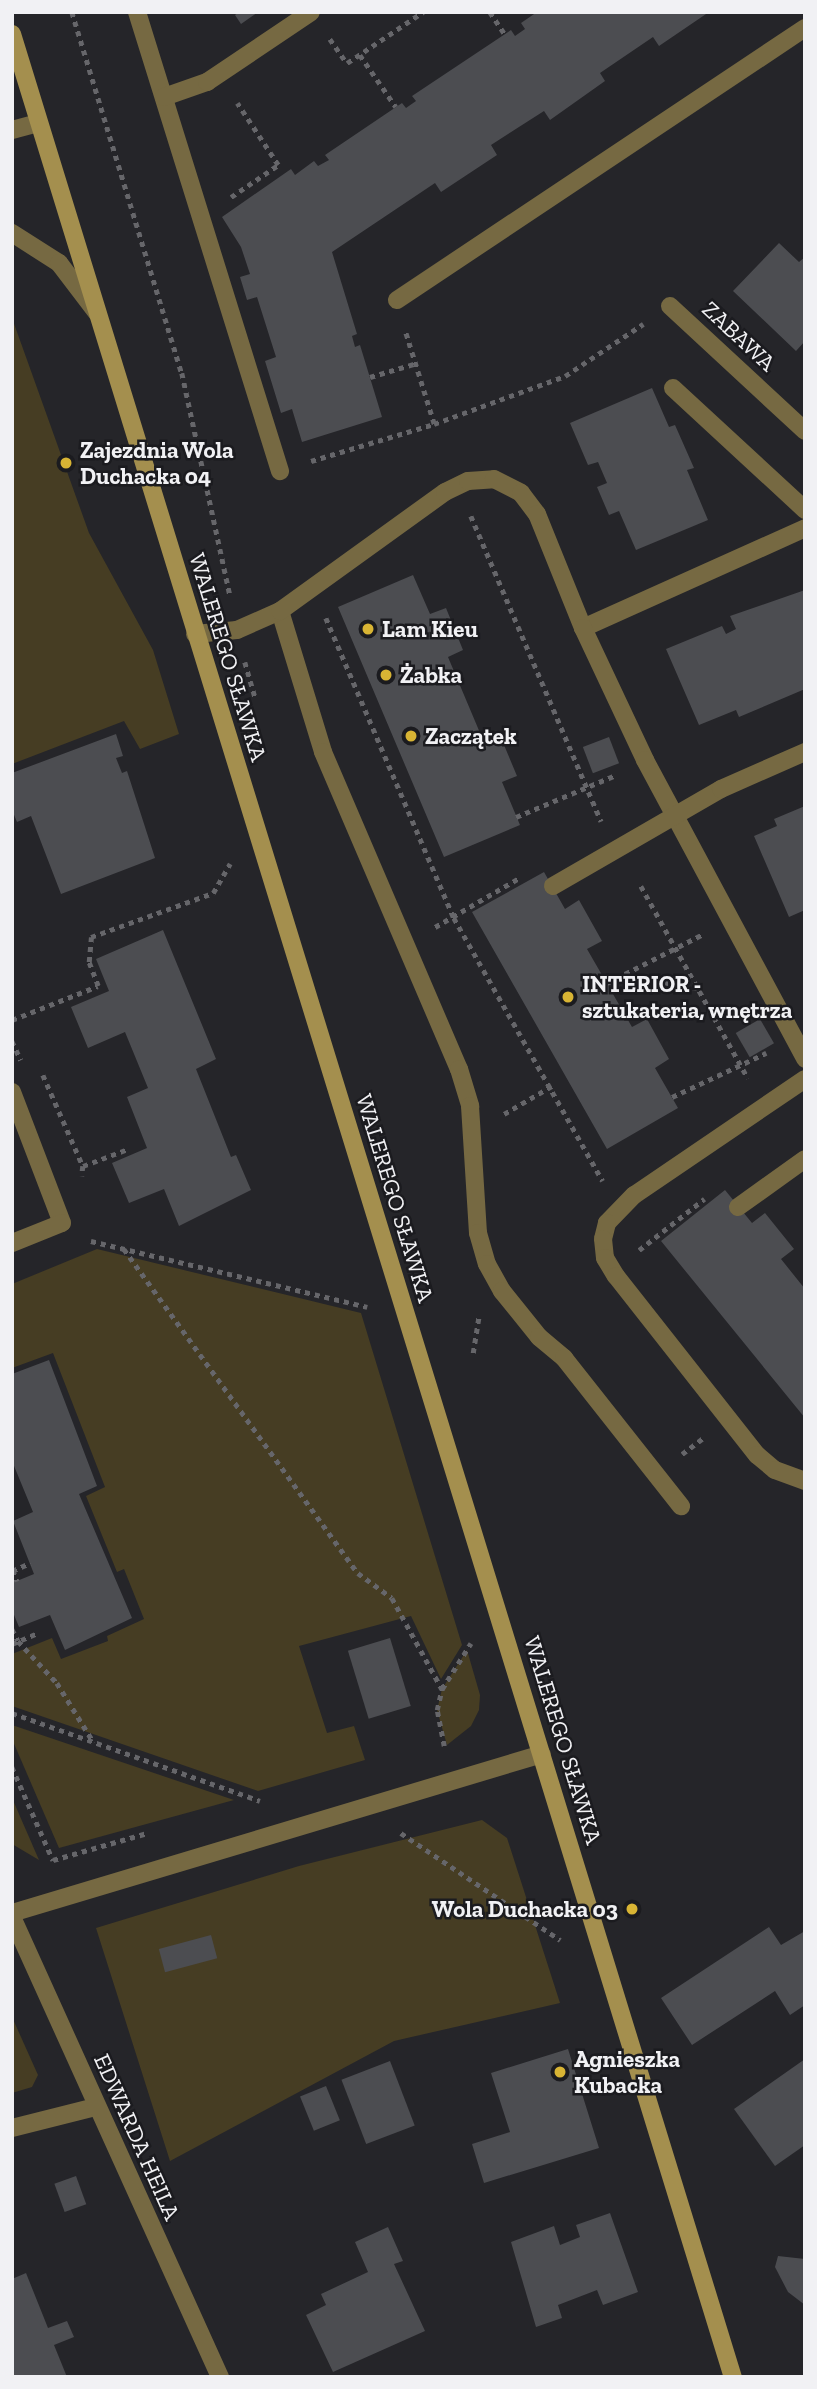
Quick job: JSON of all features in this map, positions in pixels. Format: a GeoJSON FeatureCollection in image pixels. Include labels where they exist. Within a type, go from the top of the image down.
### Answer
{"type":"FeatureCollection","features":[{"type":"Feature","properties":{"kind":"street"},"geometry":{"type":"LineString","coordinates":[[137,12],[280,471]]}},
{"type":"Feature","properties":{"kind":"street"},"geometry":{"type":"LineString","coordinates":[[164,97],[207,82],[311,12]]}},
{"type":"Feature","properties":{"kind":"street"},"geometry":{"type":"LineString","coordinates":[[397,300],[805,28]]}},
{"type":"Feature","properties":{"kind":"street","name":"WALEREGO SŁAWKA"},"geometry":{"type":"LineString","coordinates":[[12,34],[19,80],[38,123],[100,317],[195,634],[733,2377]]}},
{"type":"Feature","properties":{"kind":"street"},"geometry":{"type":"LineString","coordinates":[[12,131],[38,123]]}},
{"type":"Feature","properties":{"kind":"street"},"geometry":{"type":"LineString","coordinates":[[12,233],[59,263],[100,317]]}},
{"type":"Feature","properties":{"kind":"street","name":"ZABAWA"},"geometry":{"type":"LineString","coordinates":[[670,306],[805,431]]}},
{"type":"Feature","properties":{"kind":"street"},"geometry":{"type":"LineString","coordinates":[[673,388],[805,510]]}},
{"type":"Feature","properties":{"kind":"street"},"geometry":{"type":"LineString","coordinates":[[195,634],[237,630],[280,611],[458,486],[494,479],[521,493],[537,514],[583,628],[645,760],[805,1059]]}},
{"type":"Feature","properties":{"kind":"street"},"geometry":{"type":"LineString","coordinates":[[583,628],[805,528]]}},
{"type":"Feature","properties":{"kind":"street"},"geometry":{"type":"LineString","coordinates":[[280,611],[323,752],[459,1069],[473,1132],[478,1233],[487,1264],[502,1291],[540,1337],[564,1358],[681,1506]]}},
{"type":"Feature","properties":{"kind":"street"},"geometry":{"type":"LineString","coordinates":[[553,886],[676,818],[720,789],[805,752]]}},
{"type":"Feature","properties":{"kind":"street"},"geometry":{"type":"LineString","coordinates":[[805,1079],[617,1208],[603,1240],[605,1258],[613,1272],[728,1419],[775,1470],[805,1481]]}},
{"type":"Feature","properties":{"kind":"street"},"geometry":{"type":"LineString","coordinates":[[12,1093],[62,1223],[12,1243]]}},
{"type":"Feature","properties":{"kind":"street"},"geometry":{"type":"LineString","coordinates":[[738,1206],[805,1159]]}},
{"type":"Feature","properties":{"kind":"street"},"geometry":{"type":"LineString","coordinates":[[12,1915],[542,1754]]}},
{"type":"Feature","properties":{"kind":"street","name":"EDWARDA HEILA"},"geometry":{"type":"LineString","coordinates":[[12,1915],[95,2107],[220,2377]]}},
{"type":"Feature","properties":{"kind":"street"},"geometry":{"type":"LineString","coordinates":[[12,2128],[95,2107]]}},
{"type":"Feature","properties":{"kind":"path"},"geometry":{"type":"LineString","coordinates":[[72,12],[182,373],[237,630],[258,706]]}},
{"type":"Feature","properties":{"kind":"path"},"geometry":{"type":"LineString","coordinates":[[326,33],[347,63],[423,12]]}},
{"type":"Feature","properties":{"kind":"path"},"geometry":{"type":"LineString","coordinates":[[490,12],[505,34]]}},
{"type":"Feature","properties":{"kind":"path"},"geometry":{"type":"LineString","coordinates":[[360,55],[396,107]]}},
{"type":"Feature","properties":{"kind":"path"},"geometry":{"type":"LineString","coordinates":[[201,218],[278,165],[233,95]]}},
{"type":"Feature","properties":{"kind":"path"},"geometry":{"type":"LineString","coordinates":[[397,300],[433,424]]}},
{"type":"Feature","properties":{"kind":"path"},"geometry":{"type":"LineString","coordinates":[[280,471],[433,424],[565,376],[670,306]]}},
{"type":"Feature","properties":{"kind":"path"},"geometry":{"type":"LineString","coordinates":[[370,377],[414,363]]}},
{"type":"Feature","properties":{"kind":"path"},"geometry":{"type":"LineString","coordinates":[[458,486],[604,827]]}},
{"type":"Feature","properties":{"kind":"path"},"geometry":{"type":"LineString","coordinates":[[313,587],[454,918],[552,1086],[641,1248]]}},
{"type":"Feature","properties":{"kind":"path"},"geometry":{"type":"LineString","coordinates":[[516,817],[587,789],[645,760]]}},
{"type":"Feature","properties":{"kind":"path"},"geometry":{"type":"LineString","coordinates":[[12,1020],[98,986],[89,962],[91,937],[213,893],[230,864]]}},
{"type":"Feature","properties":{"kind":"path"},"geometry":{"type":"LineString","coordinates":[[405,940],[454,918],[523,876]]}},
{"type":"Feature","properties":{"kind":"path"},"geometry":{"type":"LineString","coordinates":[[641,886],[764,1106]]}},
{"type":"Feature","properties":{"kind":"path"},"geometry":{"type":"LineString","coordinates":[[607,983],[729,920]]}},
{"type":"Feature","properties":{"kind":"path"},"geometry":{"type":"LineString","coordinates":[[623,975],[698,988]]}},
{"type":"Feature","properties":{"kind":"path"},"geometry":{"type":"LineString","coordinates":[[672,1097],[741,1067],[792,1038]]}},
{"type":"Feature","properties":{"kind":"path"},"geometry":{"type":"LineString","coordinates":[[473,1132],[552,1086]]}},
{"type":"Feature","properties":{"kind":"path"},"geometry":{"type":"LineString","coordinates":[[83,1166],[128,1149]]}},
{"type":"Feature","properties":{"kind":"path"},"geometry":{"type":"LineString","coordinates":[[613,1272],[707,1197]]}},
{"type":"Feature","properties":{"kind":"path"},"geometry":{"type":"LineString","coordinates":[[81,1246],[92,1241],[366,1305],[370,1318]]}},
{"type":"Feature","properties":{"kind":"path"},"geometry":{"type":"LineString","coordinates":[[123,1248],[358,1573],[392,1598],[442,1689]]}},
{"type":"Feature","properties":{"kind":"path"},"geometry":{"type":"LineString","coordinates":[[657,1474],[728,1419]]}},
{"type":"Feature","properties":{"kind":"path"},"geometry":{"type":"LineString","coordinates":[[18,1581],[13,1570],[30,1563]]}},
{"type":"Feature","properties":{"kind":"path"},"geometry":{"type":"LineString","coordinates":[[12,1629],[15,1642],[57,1683],[94,1743]]}},
{"type":"Feature","properties":{"kind":"path"},"geometry":{"type":"LineString","coordinates":[[467,1630],[474,1654]]}},
{"type":"Feature","properties":{"kind":"path"},"geometry":{"type":"LineString","coordinates":[[15,1642],[36,1634]]}},
{"type":"Feature","properties":{"kind":"path"},"geometry":{"type":"LineString","coordinates":[[447,1745],[437,1710],[442,1689],[471,1643]]}},
{"type":"Feature","properties":{"kind":"path"},"geometry":{"type":"LineString","coordinates":[[12,1713],[261,1801]]}},
{"type":"Feature","properties":{"kind":"path"},"geometry":{"type":"LineString","coordinates":[[12,1767],[53,1860]]}},
{"type":"Feature","properties":{"kind":"path"},"geometry":{"type":"LineString","coordinates":[[344,1813],[395,1829],[560,1940]]}},
{"type":"Feature","properties":{"kind":"shaded area"},"geometry":{"type":"Polygon","coordinates":[[[12,318],[89,533],[153,650],[179,734],[140,749],[124,721],[12,764],[12,318]]]}},
{"type":"Feature","properties":{"kind":"shaded area"},"geometry":{"type":"Polygon","coordinates":[[[97,1249],[361,1313],[462,1645],[441,1679],[411,1616],[299,1646],[327,1733],[354,1726],[365,1760],[258,1791],[12,1706],[12,1654],[52,1638],[61,1659],[108,1641],[107,1636],[144,1619],[124,1569],[117,1572],[86,1496],[105,1487],[53,1353],[12,1368],[12,1284],[97,1249]]]}},
{"type":"Feature","properties":{"kind":"shaded area"},"geometry":{"type":"Polygon","coordinates":[[[467,1650],[480,1695],[479,1710],[471,1726],[447,1745],[437,1710],[442,1689],[467,1650]]]}},
{"type":"Feature","properties":{"kind":"shaded area"},"geometry":{"type":"Polygon","coordinates":[[[12,1725],[234,1800],[59,1848],[12,1739],[12,1725]]]}},
{"type":"Feature","properties":{"kind":"shaded area"},"geometry":{"type":"Polygon","coordinates":[[[12,1798],[39,1860],[12,1844],[12,1798]]]}},
{"type":"Feature","properties":{"kind":"shaded area"},"geometry":{"type":"Polygon","coordinates":[[[482,1820],[507,1838],[560,2003],[394,2041],[170,2161],[96,1928],[299,1866],[482,1820]]]}},
{"type":"Feature","properties":{"kind":"shaded area"},"geometry":{"type":"Polygon","coordinates":[[[12,2017],[38,2075],[32,2087],[12,2093],[12,2017]]]}},
{"type":"Feature","properties":{"kind":"building"},"geometry":{"type":"Polygon","coordinates":[[[239,12],[258,12],[241,24],[235,15],[239,12]]]}},
{"type":"Feature","properties":{"kind":"building"},"geometry":{"type":"Polygon","coordinates":[[[537,12],[709,12],[659,46],[653,37],[600,73],[605,81],[550,120],[544,111],[491,145],[497,155],[441,192],[435,183],[332,252],[357,334],[352,336],[355,347],[360,345],[382,417],[302,442],[292,409],[281,413],[265,361],[276,357],[257,297],[247,300],[240,277],[250,274],[241,247],[222,217],[291,169],[295,175],[314,161],[318,166],[329,160],[325,155],[402,103],[406,108],[416,101],[412,96],[511,30],[515,36],[525,29],[521,23],[537,12]]]}},
{"type":"Feature","properties":{"kind":"building"},"geometry":{"type":"Polygon","coordinates":[[[779,243],[799,262],[805,257],[805,341],[796,351],[733,291],[779,243]]]}},
{"type":"Feature","properties":{"kind":"building"},"geometry":{"type":"Polygon","coordinates":[[[652,388],[669,427],[675,425],[694,468],[687,470],[708,520],[636,550],[619,511],[609,515],[597,487],[607,483],[598,462],[588,465],[570,423],[652,388]]]}},
{"type":"Feature","properties":{"kind":"building"},"geometry":{"type":"Polygon","coordinates":[[[413,575],[430,614],[446,608],[463,650],[448,657],[483,740],[499,733],[517,776],[502,782],[520,825],[444,857],[338,607],[413,575]]]}},
{"type":"Feature","properties":{"kind":"building"},"geometry":{"type":"Polygon","coordinates":[[[805,590],[805,689],[739,717],[736,710],[699,725],[666,649],[722,626],[726,634],[736,629],[730,616],[805,590]]]}},
{"type":"Feature","properties":{"kind":"building"},"geometry":{"type":"Polygon","coordinates":[[[116,734],[123,756],[116,758],[122,773],[127,771],[155,858],[61,894],[31,816],[17,822],[12,810],[12,773],[116,734]]]}},
{"type":"Feature","properties":{"kind":"building"},"geometry":{"type":"Polygon","coordinates":[[[609,737],[619,763],[593,773],[583,747],[609,737]]]}},
{"type":"Feature","properties":{"kind":"building"},"geometry":{"type":"Polygon","coordinates":[[[805,806],[805,910],[789,917],[754,836],[777,826],[774,819],[805,806]]]}},
{"type":"Feature","properties":{"kind":"building"},"geometry":{"type":"Polygon","coordinates":[[[544,872],[565,909],[579,900],[602,941],[587,949],[632,1027],[647,1019],[669,1059],[655,1068],[678,1108],[607,1149],[472,912],[544,872]]]}},
{"type":"Feature","properties":{"kind":"building"},"geometry":{"type":"Polygon","coordinates":[[[163,930],[216,1059],[196,1069],[231,1157],[236,1155],[251,1190],[179,1226],[164,1189],[129,1203],[112,1163],[147,1148],[127,1097],[148,1088],[125,1032],[88,1048],[71,1007],[109,991],[96,959],[163,930]]]}},
{"type":"Feature","properties":{"kind":"building"},"geometry":{"type":"Polygon","coordinates":[[[760,1019],[774,1043],[750,1057],[736,1033],[760,1019]]]}},
{"type":"Feature","properties":{"kind":"building"},"geometry":{"type":"Polygon","coordinates":[[[725,1190],[752,1223],[765,1213],[794,1249],[781,1259],[805,1289],[805,1418],[661,1241],[725,1190]]]}},
{"type":"Feature","properties":{"kind":"building"},"geometry":{"type":"Polygon","coordinates":[[[49,1360],[97,1486],[79,1494],[132,1618],[65,1650],[50,1615],[19,1627],[12,1610],[12,1583],[34,1574],[13,1521],[33,1512],[12,1461],[12,1374],[49,1360]]]}},
{"type":"Feature","properties":{"kind":"building"},"geometry":{"type":"Polygon","coordinates":[[[390,1638],[411,1706],[369,1719],[348,1651],[390,1638]]]}},
{"type":"Feature","properties":{"kind":"building"},"geometry":{"type":"Polygon","coordinates":[[[769,1927],[781,1945],[805,1931],[805,2005],[790,2015],[775,1991],[692,2045],[661,1998],[769,1927]]]}},
{"type":"Feature","properties":{"kind":"building"},"geometry":{"type":"Polygon","coordinates":[[[211,1935],[217,1958],[165,1972],[159,1949],[211,1935]]]}},
{"type":"Feature","properties":{"kind":"building"},"geometry":{"type":"Polygon","coordinates":[[[568,2049],[599,2148],[484,2183],[472,2144],[510,2132],[491,2073],[568,2049]]]}},
{"type":"Feature","properties":{"kind":"building"},"geometry":{"type":"Polygon","coordinates":[[[805,2059],[805,2145],[775,2166],[734,2109],[805,2059]]]}},
{"type":"Feature","properties":{"kind":"building"},"geometry":{"type":"Polygon","coordinates":[[[390,2061],[415,2125],[366,2144],[341,2080],[390,2061]]]}},
{"type":"Feature","properties":{"kind":"building"},"geometry":{"type":"Polygon","coordinates":[[[326,2086],[340,2120],[314,2131],[300,2096],[326,2086]]]}},
{"type":"Feature","properties":{"kind":"building"},"geometry":{"type":"Polygon","coordinates":[[[76,2176],[86,2204],[65,2212],[54,2184],[76,2176]]]}},
{"type":"Feature","properties":{"kind":"building"},"geometry":{"type":"Polygon","coordinates":[[[610,2213],[638,2292],[603,2305],[597,2290],[558,2305],[562,2318],[536,2327],[511,2242],[554,2226],[560,2245],[580,2237],[576,2225],[610,2213]]]}},
{"type":"Feature","properties":{"kind":"building"},"geometry":{"type":"Polygon","coordinates":[[[388,2227],[403,2261],[394,2264],[425,2331],[333,2372],[306,2315],[326,2305],[321,2294],[368,2272],[355,2242],[388,2227]]]}},
{"type":"Feature","properties":{"kind":"building"},"geometry":{"type":"Polygon","coordinates":[[[778,2256],[805,2259],[805,2305],[788,2292],[775,2267],[778,2256]]]}},
{"type":"Feature","properties":{"kind":"building"},"geometry":{"type":"Polygon","coordinates":[[[26,2273],[48,2328],[67,2321],[74,2337],[54,2345],[67,2377],[12,2377],[12,2279],[26,2273]]]}},
{"type":"Feature","properties":{"kind":"place","name":"Zajezdnia Wola Duchacka 04"},"geometry":{"type":"Point","coordinates":[66,463]}},
{"type":"Feature","properties":{"kind":"place","name":"Lam Kieu"},"geometry":{"type":"Point","coordinates":[368,629]}},
{"type":"Feature","properties":{"kind":"place","name":"Żabka"},"geometry":{"type":"Point","coordinates":[386,675]}},
{"type":"Feature","properties":{"kind":"place","name":"Zaczątek"},"geometry":{"type":"Point","coordinates":[411,736]}},
{"type":"Feature","properties":{"kind":"place","name":"INTERIOR - sztukateria, wnętrza"},"geometry":{"type":"Point","coordinates":[568,997]}},
{"type":"Feature","properties":{"kind":"place","name":"Wola Duchacka 03"},"geometry":{"type":"Point","coordinates":[632,1909]}},
{"type":"Feature","properties":{"kind":"place","name":"Agnieszka Kubacka"},"geometry":{"type":"Point","coordinates":[560,2072]}}]}
